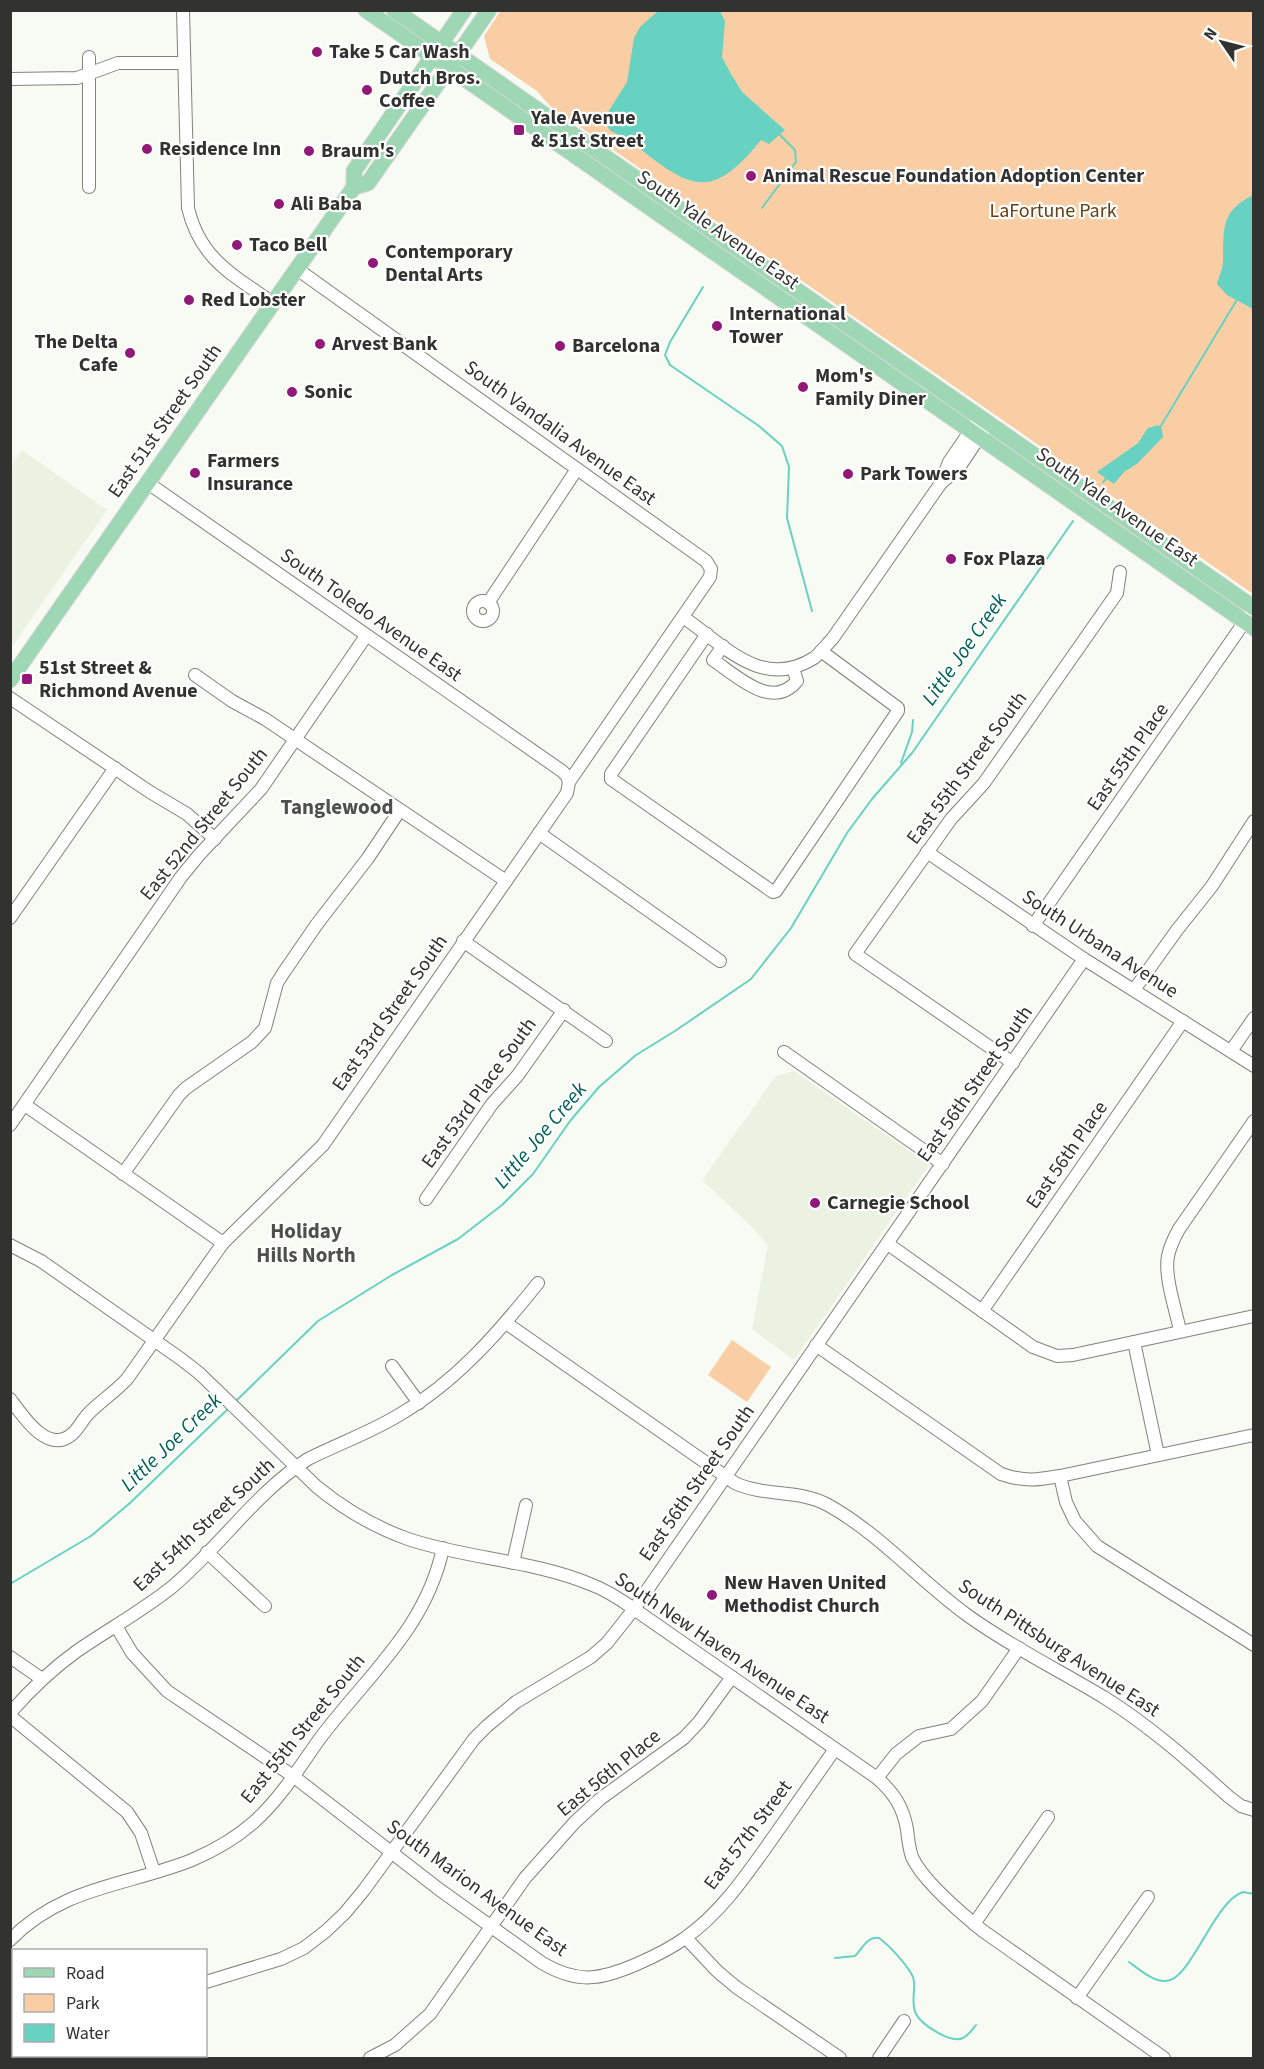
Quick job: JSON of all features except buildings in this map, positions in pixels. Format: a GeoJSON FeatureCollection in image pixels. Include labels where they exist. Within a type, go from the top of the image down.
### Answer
{"type":"FeatureCollection","features":[{"type":"Feature","properties":{"kind":"main road","name":"South Yale Avenue East"},"geometry":{"type":"LineString","coordinates":[[366,10],[975,434],[1251,617]]}},
{"type":"Feature","properties":{"kind":"main road","name":"South Yale Avenue East"},"geometry":{"type":"LineString","coordinates":[[394,10],[984,420],[1251,617]]}},
{"type":"Feature","properties":{"kind":"main road","name":"East 51st Street South"},"geometry":{"type":"LineString","coordinates":[[10,680],[354,187],[354,171],[464,10]]}},
{"type":"Feature","properties":{"kind":"main road","name":"East 51st Street South"},"geometry":{"type":"LineString","coordinates":[[354,187],[368,183],[489,10]]}},
{"type":"Feature","properties":{"kind":"street"},"geometry":{"type":"LineString","coordinates":[[183,10],[188,208],[193,228],[201,244],[218,263],[273,303]]}},
{"type":"Feature","properties":{"kind":"street"},"geometry":{"type":"LineString","coordinates":[[88,57],[89,187]]}},
{"type":"Feature","properties":{"kind":"street"},"geometry":{"type":"LineString","coordinates":[[10,80],[77,78],[117,63],[184,63]]}},
{"type":"Feature","properties":{"kind":"street","name":"South Vandalia Avenue East"},"geometry":{"type":"LineString","coordinates":[[297,269],[706,561],[711,569]]}},
{"type":"Feature","properties":{"kind":"street"},"geometry":{"type":"LineString","coordinates":[[683,617],[752,666],[771,670],[794,668],[815,657],[833,638],[941,483],[949,462],[975,434],[984,420]]}},
{"type":"Feature","properties":{"kind":"street"},"geometry":{"type":"LineString","coordinates":[[488,603],[577,470]]}},
{"type":"Feature","properties":{"kind":"street","name":"South Toledo Avenue East"},"geometry":{"type":"LineString","coordinates":[[148,483],[562,771],[569,782]]}},
{"type":"Feature","properties":{"kind":"street","name":"East 53rd Street South"},"geometry":{"type":"LineString","coordinates":[[10,1399],[40,1434],[54,1441],[73,1434],[90,1412],[119,1388],[223,1243],[322,1145],[567,793],[569,782],[710,577],[711,569]]}},
{"type":"Feature","properties":{"kind":"street","name":"East 55th Street South"},"geometry":{"type":"LineString","coordinates":[[1013,1063],[855,954],[951,819],[984,783],[1117,593],[1120,572]]}},
{"type":"Feature","properties":{"kind":"street","name":"East 55th Place"},"geometry":{"type":"LineString","coordinates":[[1033,926],[1251,617]]}},
{"type":"Feature","properties":{"kind":"street"},"geometry":{"type":"LineString","coordinates":[[707,634],[611,774],[610,779],[772,892],[776,891],[898,711],[898,708],[821,651]]}},
{"type":"Feature","properties":{"kind":"street","name":"East 52nd Street South"},"geometry":{"type":"LineString","coordinates":[[10,1125],[169,894],[199,855],[261,789],[366,636]]}},
{"type":"Feature","properties":{"kind":"street"},"geometry":{"type":"LineString","coordinates":[[723,646],[713,660],[754,688],[766,693],[791,689],[797,681],[794,668]]}},
{"type":"Feature","properties":{"kind":"street"},"geometry":{"type":"LineString","coordinates":[[195,675],[232,701],[265,719],[506,881]]}},
{"type":"Feature","properties":{"kind":"street"},"geometry":{"type":"LineString","coordinates":[[10,698],[187,814],[215,839]]}},
{"type":"Feature","properties":{"kind":"street"},"geometry":{"type":"LineString","coordinates":[[10,918],[115,768]]}},
{"type":"Feature","properties":{"kind":"street"},"geometry":{"type":"LineString","coordinates":[[123,1174],[179,1095],[252,1042],[264,1028],[277,983],[400,810]]}},
{"type":"Feature","properties":{"kind":"street"},"geometry":{"type":"LineString","coordinates":[[1134,990],[1212,886],[1254,821]]}},
{"type":"Feature","properties":{"kind":"street"},"geometry":{"type":"LineString","coordinates":[[539,833],[720,961]]}},
{"type":"Feature","properties":{"kind":"street","name":"South Urbana Avenue"},"geometry":{"type":"LineString","coordinates":[[927,852],[1033,926],[1254,1066]]}},
{"type":"Feature","properties":{"kind":"street"},"geometry":{"type":"LineString","coordinates":[[463,941],[606,1041]]}},
{"type":"Feature","properties":{"kind":"street","name":"East 56th Street South"},"geometry":{"type":"LineString","coordinates":[[207,1982],[281,1959],[304,1948],[326,1931],[345,1913],[462,1753],[487,1725],[516,1702],[591,1657],[607,1643],[634,1608],[888,1244],[1084,959]]}},
{"type":"Feature","properties":{"kind":"street","name":"East 53rd Place South"},"geometry":{"type":"LineString","coordinates":[[426,1199],[492,1104],[518,1075],[564,1010]]}},
{"type":"Feature","properties":{"kind":"street"},"geometry":{"type":"LineString","coordinates":[[1231,1051],[1254,1018]]}},
{"type":"Feature","properties":{"kind":"street","name":"East 56th Place"},"geometry":{"type":"LineString","coordinates":[[982,1311],[1183,1021]]}},
{"type":"Feature","properties":{"kind":"street"},"geometry":{"type":"LineString","coordinates":[[784,1052],[943,1164]]}},
{"type":"Feature","properties":{"kind":"street"},"geometry":{"type":"LineString","coordinates":[[25,1105],[223,1243]]}},
{"type":"Feature","properties":{"kind":"street"},"geometry":{"type":"LineString","coordinates":[[1180,1331],[1168,1271],[1167,1258],[1170,1247],[1179,1229],[1254,1121]]}},
{"type":"Feature","properties":{"kind":"street"},"geometry":{"type":"LineString","coordinates":[[888,1244],[1032,1347],[1057,1356],[1073,1355],[1254,1316]]}},
{"type":"Feature","properties":{"kind":"street","name":"South New Haven Avenue East"},"geometry":{"type":"LineString","coordinates":[[12,1248],[48,1265],[181,1359],[216,1389],[295,1467],[334,1501],[360,1517],[409,1539],[549,1570],[590,1584],[634,1608],[877,1778],[895,1795],[904,1816],[908,1842],[916,1864],[928,1880],[974,1924],[1164,2058]]}},
{"type":"Feature","properties":{"kind":"street","name":"East 54th Street South"},"geometry":{"type":"LineString","coordinates":[[10,1714],[42,1679],[78,1650],[149,1605],[173,1586],[260,1497],[295,1467],[398,1416],[452,1378],[506,1323],[538,1283]]}},
{"type":"Feature","properties":{"kind":"street","name":"South Pittsburg Avenue East"},"geometry":{"type":"LineString","coordinates":[[506,1323],[725,1477],[747,1488],[801,1495],[828,1505],[887,1547],[966,1615],[1106,1699],[1148,1727],[1240,1806],[1254,1810]]}},
{"type":"Feature","properties":{"kind":"street"},"geometry":{"type":"LineString","coordinates":[[1134,1342],[1158,1455]]}},
{"type":"Feature","properties":{"kind":"street"},"geometry":{"type":"LineString","coordinates":[[816,1345],[1001,1474],[1017,1480],[1031,1481],[1060,1476],[1254,1435]]}},
{"type":"Feature","properties":{"kind":"street"},"geometry":{"type":"LineString","coordinates":[[392,1366],[419,1403]]}},
{"type":"Feature","properties":{"kind":"street"},"geometry":{"type":"LineString","coordinates":[[1060,1476],[1066,1502],[1075,1521],[1097,1546],[1254,1645]]}},
{"type":"Feature","properties":{"kind":"street"},"geometry":{"type":"LineString","coordinates":[[513,1563],[526,1504]]}},
{"type":"Feature","properties":{"kind":"street","name":"East 55th Street South"},"geometry":{"type":"LineString","coordinates":[[10,1940],[39,1916],[75,1896],[191,1860],[237,1835],[268,1808],[333,1722],[407,1632],[431,1588],[443,1548]]}},
{"type":"Feature","properties":{"kind":"street"},"geometry":{"type":"LineString","coordinates":[[207,1552],[265,1606]]}},
{"type":"Feature","properties":{"kind":"street","name":"South Marion Avenue East"},"geometry":{"type":"LineString","coordinates":[[116,1626],[132,1653],[167,1691],[294,1776],[440,1890],[558,1972],[579,1978],[603,1977],[651,1958],[686,1938]]}},
{"type":"Feature","properties":{"kind":"street"},"geometry":{"type":"LineString","coordinates":[[877,1778],[896,1754],[919,1736],[951,1729],[982,1701],[1019,1648]]}},
{"type":"Feature","properties":{"kind":"street"},"geometry":{"type":"LineString","coordinates":[[10,1657],[42,1679]]}},
{"type":"Feature","properties":{"kind":"street","name":"East 56th Place"},"geometry":{"type":"LineString","coordinates":[[370,2058],[395,2045],[430,2014],[525,1878],[575,1822],[600,1799],[684,1738],[699,1722],[732,1677]]}},
{"type":"Feature","properties":{"kind":"street"},"geometry":{"type":"LineString","coordinates":[[10,1714],[127,1812],[141,1833],[154,1872]]}},
{"type":"Feature","properties":{"kind":"street","name":"East 57th Street"},"geometry":{"type":"LineString","coordinates":[[686,1938],[733,1892],[835,1749]]}},
{"type":"Feature","properties":{"kind":"street"},"geometry":{"type":"LineString","coordinates":[[974,1924],[1048,1817]]}},
{"type":"Feature","properties":{"kind":"street"},"geometry":{"type":"LineString","coordinates":[[1077,1998],[1148,1898]]}},
{"type":"Feature","properties":{"kind":"street"},"geometry":{"type":"LineString","coordinates":[[686,1938],[717,1971],[736,1987],[840,2058]]}},
{"type":"Feature","properties":{"kind":"street"},"geometry":{"type":"LineString","coordinates":[[879,2058],[904,2021]]}},
{"type":"Feature","properties":{"kind":"shaded area"},"geometry":{"type":"Polygon","coordinates":[[[22,450],[107,510],[11,648],[11,467],[22,450]]]}},
{"type":"Feature","properties":{"kind":"shaded area","name":"Carnegie School"},"geometry":{"type":"Polygon","coordinates":[[[794,1071],[929,1165],[794,1360],[752,1329],[768,1245],[702,1180],[776,1076],[794,1071]]]}},
{"type":"Feature","properties":{"kind":"green space","name":"LaFortune Park"},"geometry":{"type":"Polygon","coordinates":[[[501,10],[1253,11],[1253,594],[550,106],[537,91],[490,59],[484,36],[501,10]]]}},
{"type":"Feature","properties":{"kind":"green space"},"geometry":{"type":"Polygon","coordinates":[[[732,1340],[771,1367],[747,1402],[708,1375],[732,1340]]]}},
{"type":"Feature","properties":{"kind":"water"},"geometry":{"type":"Polygon","coordinates":[[[658,11],[720,11],[725,21],[722,57],[731,74],[742,92],[785,130],[769,144],[761,140],[745,159],[716,180],[703,182],[689,180],[675,173],[658,163],[631,141],[611,131],[603,120],[627,82],[634,38],[640,27],[658,11]]]}},
{"type":"Feature","properties":{"kind":"water"},"geometry":{"type":"Polygon","coordinates":[[[1253,195],[1253,309],[1227,295],[1217,284],[1223,264],[1226,222],[1229,215],[1242,201],[1253,195]]]}},
{"type":"Feature","properties":{"kind":"water"},"geometry":{"type":"Polygon","coordinates":[[[1158,425],[1162,429],[1163,437],[1114,484],[1097,472],[1138,443],[1148,428],[1158,425]]]}},
{"type":"Feature","properties":{"kind":"waterway","name":"Little Joe Creek"},"geometry":{"type":"LineString","coordinates":[[762,208],[796,162],[795,150],[779,134]]}},
{"type":"Feature","properties":{"kind":"waterway","name":"Little Joe Creek"},"geometry":{"type":"LineString","coordinates":[[703,287],[670,342],[665,355],[670,365],[759,426],[782,446],[789,467],[787,518],[812,611]]}},
{"type":"Feature","properties":{"kind":"waterway","name":"Little Joe Creek"},"geometry":{"type":"LineString","coordinates":[[1159,429],[1238,298]]}},
{"type":"Feature","properties":{"kind":"waterway","name":"Little Joe Creek"},"geometry":{"type":"LineString","coordinates":[[1103,482],[1107,478]]}},
{"type":"Feature","properties":{"kind":"waterway","name":"Little Joe Creek"},"geometry":{"type":"LineString","coordinates":[[236,1401],[318,1321],[392,1275],[458,1239],[502,1205],[533,1174],[570,1121],[599,1087],[636,1055],[751,979],[791,928],[847,833],[872,799],[912,753],[1073,521]]}},
{"type":"Feature","properties":{"kind":"waterway","name":"Little Joe Creek"},"geometry":{"type":"LineString","coordinates":[[901,763],[912,732],[913,720]]}},
{"type":"Feature","properties":{"kind":"waterway","name":"Little Joe Creek"},"geometry":{"type":"LineString","coordinates":[[10,1584],[91,1536],[130,1503],[230,1407]]}},
{"type":"Feature","properties":{"kind":"waterway"},"geometry":{"type":"LineString","coordinates":[[1129,1962],[1161,1981],[1175,1977],[1194,1955],[1212,1924],[1232,1898],[1243,1892],[1254,1894]]}},
{"type":"Feature","properties":{"kind":"waterway"},"geometry":{"type":"LineString","coordinates":[[835,1958],[855,1956],[868,1941],[879,1938],[888,1945],[911,1973],[914,1982],[914,2009],[924,2023],[944,2036],[958,2039],[967,2035],[976,2025]]}},
{"type":"Feature","properties":{"kind":"place","name":"Take 5 Car Wash"},"geometry":{"type":"Point","coordinates":[317,52]}},
{"type":"Feature","properties":{"kind":"place","name":"Dutch Bros. Coffee"},"geometry":{"type":"Point","coordinates":[367,90]}},
{"type":"Feature","properties":{"kind":"place","name":"Yale Avenue & 51st Street"},"geometry":{"type":"Point","coordinates":[519,130]}},
{"type":"Feature","properties":{"kind":"place","name":"Residence Inn"},"geometry":{"type":"Point","coordinates":[147,149]}},
{"type":"Feature","properties":{"kind":"place","name":"Braum's"},"geometry":{"type":"Point","coordinates":[309,151]}},
{"type":"Feature","properties":{"kind":"place","name":"Animal Rescue Foundation Adoption Center"},"geometry":{"type":"Point","coordinates":[751,176]}},
{"type":"Feature","properties":{"kind":"place","name":"Ali Baba"},"geometry":{"type":"Point","coordinates":[279,204]}},
{"type":"Feature","properties":{"kind":"place","name":"Taco Bell"},"geometry":{"type":"Point","coordinates":[237,245]}},
{"type":"Feature","properties":{"kind":"place","name":"Contemporary Dental Arts"},"geometry":{"type":"Point","coordinates":[373,263]}},
{"type":"Feature","properties":{"kind":"place","name":"Red Lobster"},"geometry":{"type":"Point","coordinates":[189,300]}},
{"type":"Feature","properties":{"kind":"place","name":"International Tower"},"geometry":{"type":"Point","coordinates":[717,326]}},
{"type":"Feature","properties":{"kind":"place","name":"Arvest Bank"},"geometry":{"type":"Point","coordinates":[320,344]}},
{"type":"Feature","properties":{"kind":"place","name":"Barcelona"},"geometry":{"type":"Point","coordinates":[560,346]}},
{"type":"Feature","properties":{"kind":"place","name":"The Delta Cafe"},"geometry":{"type":"Point","coordinates":[130,353]}},
{"type":"Feature","properties":{"kind":"place","name":"Mom's Family Diner"},"geometry":{"type":"Point","coordinates":[803,387]}},
{"type":"Feature","properties":{"kind":"place","name":"Sonic"},"geometry":{"type":"Point","coordinates":[292,392]}},
{"type":"Feature","properties":{"kind":"place","name":"Farmers Insurance"},"geometry":{"type":"Point","coordinates":[195,473]}},
{"type":"Feature","properties":{"kind":"place","name":"Park Towers"},"geometry":{"type":"Point","coordinates":[848,474]}},
{"type":"Feature","properties":{"kind":"place","name":"Fox Plaza"},"geometry":{"type":"Point","coordinates":[951,559]}},
{"type":"Feature","properties":{"kind":"place","name":"51st Street & Richmond Avenue"},"geometry":{"type":"Point","coordinates":[27,679]}},
{"type":"Feature","properties":{"kind":"place","name":"Carnegie School"},"geometry":{"type":"Point","coordinates":[815,1203]}},
{"type":"Feature","properties":{"kind":"place","name":"New Haven United Methodist Church"},"geometry":{"type":"Point","coordinates":[712,1595]}},
{"type":"Feature","properties":{"kind":"district","name":"Tanglewood"},"geometry":{"type":"Point","coordinates":[337,807]}},
{"type":"Feature","properties":{"kind":"district","name":"Holiday Hills North"},"geometry":{"type":"Point","coordinates":[306,1243]}}]}
